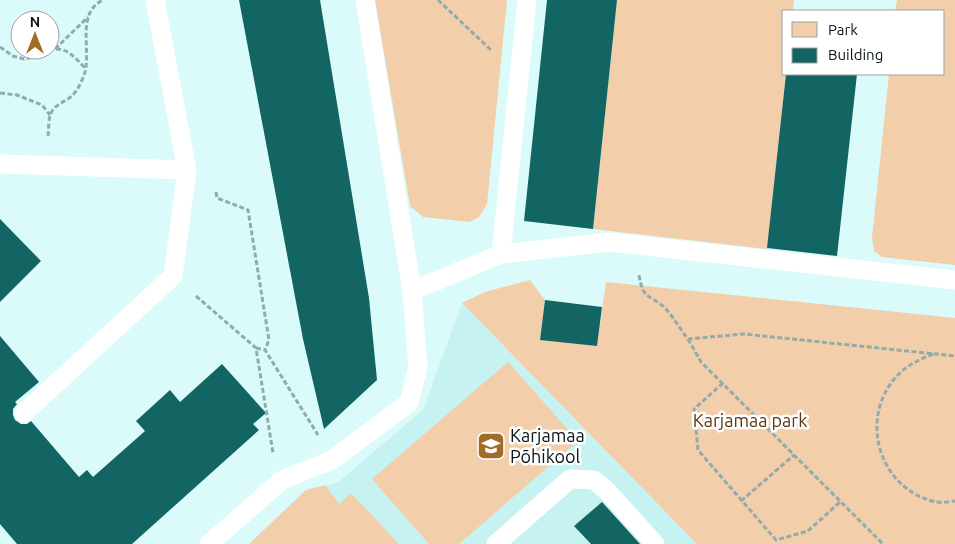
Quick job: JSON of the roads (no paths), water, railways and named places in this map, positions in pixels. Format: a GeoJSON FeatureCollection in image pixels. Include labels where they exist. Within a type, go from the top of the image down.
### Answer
{"type":"FeatureCollection","features":[{"type":"Feature","properties":{"kind":"lane"},"geometry":{"type":"LineString","coordinates":[[24,413],[173,276],[187,170],[155,0]]}},
{"type":"Feature","properties":{"kind":"lane"},"geometry":{"type":"LineString","coordinates":[[208,544],[282,480],[332,460],[409,402],[418,367],[412,291],[365,0]]}},
{"type":"Feature","properties":{"kind":"lane"},"geometry":{"type":"LineString","coordinates":[[501,254],[526,0]]}},
{"type":"Feature","properties":{"kind":"lane"},"geometry":{"type":"LineString","coordinates":[[0,164],[187,170]]}},
{"type":"Feature","properties":{"kind":"lane"},"geometry":{"type":"LineString","coordinates":[[412,291],[501,254],[609,242],[955,280]]}},
{"type":"Feature","properties":{"kind":"lane"},"geometry":{"type":"LineString","coordinates":[[496,544],[570,479],[594,480],[608,492],[655,544]]}},
{"type":"Feature","properties":{"kind":"place","name":"Karjamaa Põhikool"},"geometry":{"type":"Point","coordinates":[491,446]}},
{"type":"Feature","properties":{"kind":"park label","name":"Karjamaa park"},"geometry":{"type":"Point","coordinates":[750,421]}}]}
